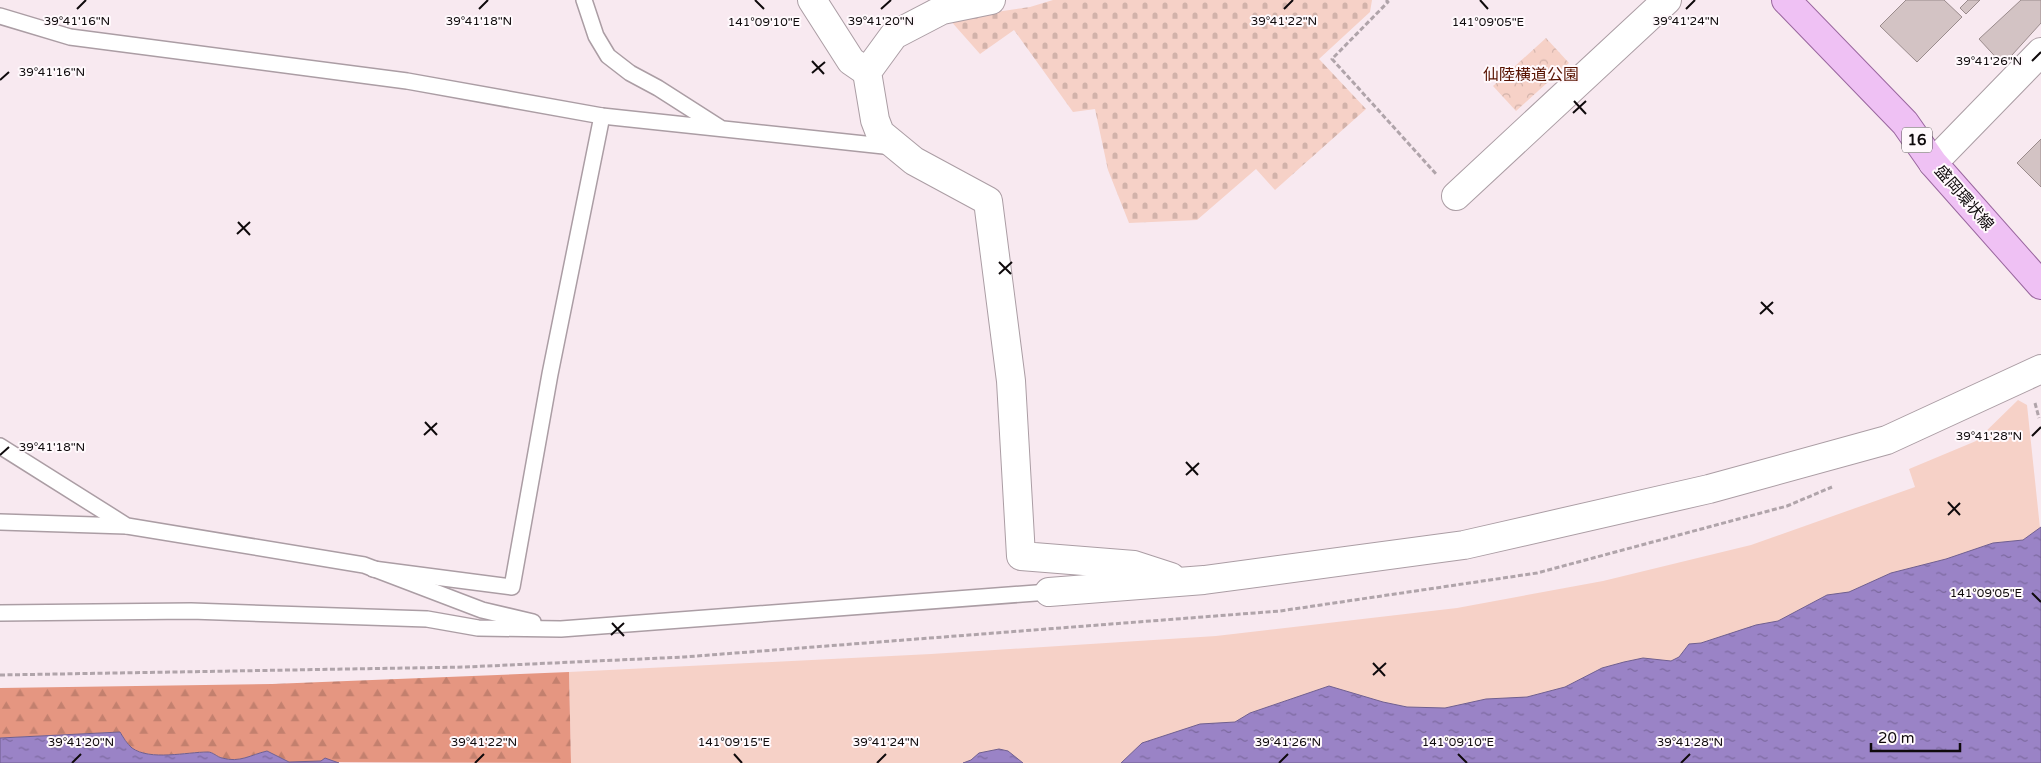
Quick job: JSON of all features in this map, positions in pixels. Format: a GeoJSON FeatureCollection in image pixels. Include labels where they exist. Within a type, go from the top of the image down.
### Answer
{"type":"FeatureCollection","features":[{"type":"Feature","properties":{"kind":"main road","name":"盛岡環状線"},"geometry":{"type":"LineString","coordinates":[[1786,0],[1905,123],[1933,162],[2041,285]]}},
{"type":"Feature","properties":{"kind":"street"},"geometry":{"type":"LineString","coordinates":[[812,0],[852,61],[867,72],[880,133],[914,161],[988,201],[1011,381],[1021,556],[1134,565],[1187,581]]}},
{"type":"Feature","properties":{"kind":"street"},"geometry":{"type":"LineString","coordinates":[[867,72],[894,35],[942,10],[991,0]]}},
{"type":"Feature","properties":{"kind":"street"},"geometry":{"type":"LineString","coordinates":[[1456,196],[1667,0]]}},
{"type":"Feature","properties":{"kind":"street"},"geometry":{"type":"LineString","coordinates":[[1933,162],[2041,52]]}},
{"type":"Feature","properties":{"kind":"street"},"geometry":{"type":"LineString","coordinates":[[1049,592],[1187,581],[1464,544],[1709,489],[1887,440],[2041,369]]}},
{"type":"Feature","properties":{"kind":"lane"},"geometry":{"type":"LineString","coordinates":[[584,0],[596,36],[608,56],[630,74],[658,88],[722,128]]}},
{"type":"Feature","properties":{"kind":"lane"},"geometry":{"type":"LineString","coordinates":[[0,16],[70,37],[407,81],[602,116],[898,148]]}},
{"type":"Feature","properties":{"kind":"lane"},"geometry":{"type":"LineString","coordinates":[[373,569],[512,587],[550,374],[602,116]]}},
{"type":"Feature","properties":{"kind":"lane"},"geometry":{"type":"LineString","coordinates":[[0,446],[127,526]]}},
{"type":"Feature","properties":{"kind":"lane"},"geometry":{"type":"LineString","coordinates":[[0,522],[127,526],[364,565],[482,610],[561,629]]}},
{"type":"Feature","properties":{"kind":"lane"},"geometry":{"type":"LineString","coordinates":[[0,612],[220,612],[427,619],[478,628],[561,629],[1049,592]]}},
{"type":"Feature","properties":{"kind":"path"},"geometry":{"type":"LineString","coordinates":[[1386,0],[1388,2],[1332,59],[1456,196]]}},
{"type":"Feature","properties":{"kind":"path"},"geometry":{"type":"LineString","coordinates":[[2035,402],[2039,418]]}},
{"type":"Feature","properties":{"kind":"green space"},"geometry":{"type":"Polygon","coordinates":[[[1053,0],[1372,0],[1370,12],[1319,59],[1366,109],[1275,190],[1256,169],[1197,220],[1129,223],[1108,170],[1095,109],[1073,112],[1014,30],[980,54],[949,19],[1030,7],[1053,0]]]}},
{"type":"Feature","properties":{"kind":"green space","name":"仙陸横道公園"},"geometry":{"type":"Polygon","coordinates":[[[1546,38],[1569,63],[1516,111],[1493,86],[1546,38]]]}},
{"type":"Feature","properties":{"kind":"green space"},"geometry":{"type":"Polygon","coordinates":[[[2018,400],[2027,405],[2040,528],[2023,540],[1993,543],[1946,559],[1891,573],[1849,592],[1827,595],[1778,621],[1756,625],[1701,643],[1689,644],[1679,657],[1671,661],[1643,658],[1601,668],[1565,687],[1527,697],[1486,699],[1445,708],[1408,707],[1383,702],[1329,686],[1250,713],[1235,722],[1200,724],[1142,743],[1121,763],[1023,763],[1008,751],[979,753],[971,760],[963,763],[571,763],[569,672],[931,654],[1216,636],[1457,608],[1603,581],[1751,545],[1915,487],[1909,469],[1976,441],[2018,400]]]}},
{"type":"Feature","properties":{"kind":"green space"},"geometry":{"type":"Polygon","coordinates":[[[569,672],[571,763],[289,762],[267,751],[234,760],[218,757],[208,752],[158,755],[140,752],[132,748],[120,732],[0,738],[0,688],[272,684],[569,672]]]}},
{"type":"Feature","properties":{"kind":"water"},"geometry":{"type":"Polygon","coordinates":[[[2041,527],[2041,763],[1121,763],[1142,743],[1200,724],[1235,722],[1250,713],[1329,686],[1407,707],[1445,708],[1486,699],[1527,697],[1565,687],[1602,668],[1643,658],[1671,661],[1679,657],[1689,644],[1701,643],[1756,625],[1778,621],[1827,595],[1849,592],[1891,573],[1946,559],[1993,543],[2023,540],[2041,527]]]}},
{"type":"Feature","properties":{"kind":"water"},"geometry":{"type":"Polygon","coordinates":[[[120,732],[132,748],[149,754],[169,755],[208,752],[218,757],[234,760],[267,751],[289,762],[321,761],[325,758],[339,763],[0,763],[0,738],[120,732]]]}},
{"type":"Feature","properties":{"kind":"water"},"geometry":{"type":"Polygon","coordinates":[[[999,749],[1008,751],[1023,763],[963,763],[971,760],[979,753],[999,749]]]}},
{"type":"Feature","properties":{"kind":"building"},"geometry":{"type":"Polygon","coordinates":[[[1906,0],[1944,0],[1962,17],[1917,62],[1880,26],[1906,0]]]}},
{"type":"Feature","properties":{"kind":"building"},"geometry":{"type":"Polygon","coordinates":[[[1968,0],[1980,0],[1966,14],[1960,8],[1968,0]]]}},
{"type":"Feature","properties":{"kind":"building"},"geometry":{"type":"Polygon","coordinates":[[[2021,0],[2041,0],[2041,23],[2003,65],[1979,39],[2021,0]]]}},
{"type":"Feature","properties":{"kind":"building"},"geometry":{"type":"Polygon","coordinates":[[[2041,139],[2041,187],[2017,163],[2041,139]]]}}]}
